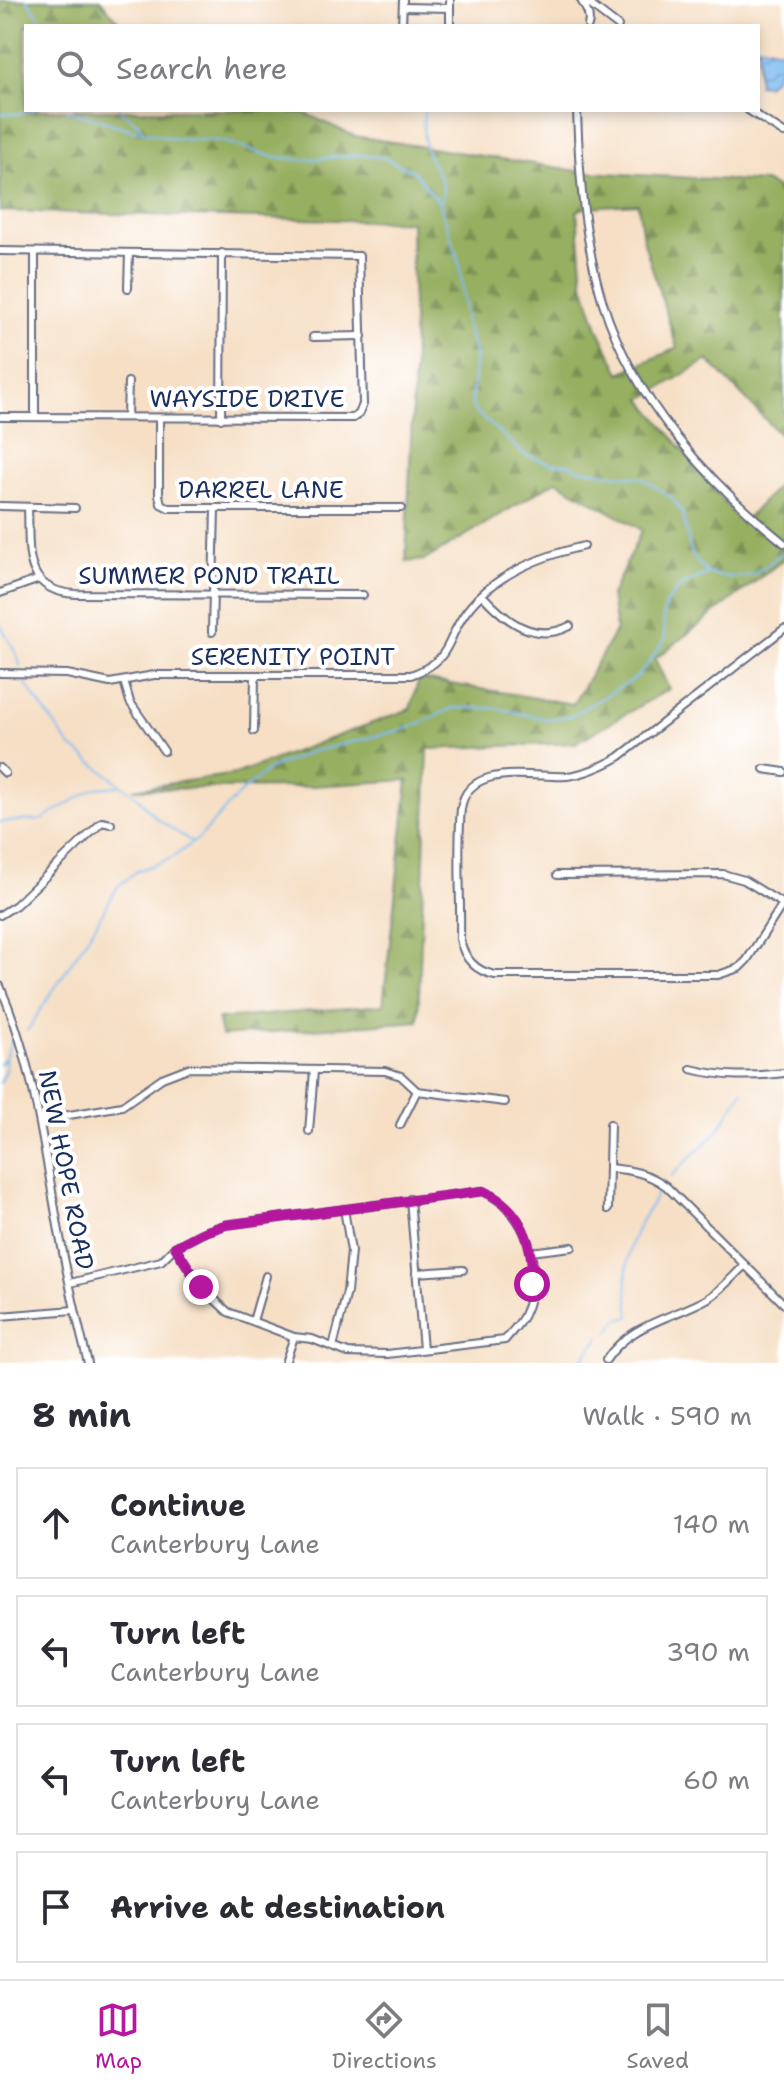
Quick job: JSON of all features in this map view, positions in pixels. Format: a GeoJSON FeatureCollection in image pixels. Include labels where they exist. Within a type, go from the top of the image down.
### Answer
{"type":"FeatureCollection","features":[{"type":"Feature","properties":{"kind":"street"},"geometry":{"type":"LineString","coordinates":[[582,0],[615,24]]}},
{"type":"Feature","properties":{"kind":"street"},"geometry":{"type":"LineString","coordinates":[[582,0],[589,24]]}},
{"type":"Feature","properties":{"kind":"street"},"geometry":{"type":"LineString","coordinates":[[402,24],[403,3],[450,4]]}},
{"type":"Feature","properties":{"kind":"street"},"geometry":{"type":"LineString","coordinates":[[590,24],[598,12]]}},
{"type":"Feature","properties":{"kind":"street"},"geometry":{"type":"LineString","coordinates":[[577,112],[578,160],[589,244],[603,303],[619,345],[656,406],[706,472],[750,516],[784,543]]}},
{"type":"Feature","properties":{"kind":"street"},"geometry":{"type":"LineString","coordinates":[[751,112],[784,133]]}},
{"type":"Feature","properties":{"kind":"street","name":"WAYSIDE DRIVE"},"geometry":{"type":"LineString","coordinates":[[0,251],[359,256],[363,404],[359,414],[353,418],[0,417]]}},
{"type":"Feature","properties":{"kind":"street"},"geometry":{"type":"LineString","coordinates":[[35,252],[35,417]]}},
{"type":"Feature","properties":{"kind":"street"},"geometry":{"type":"LineString","coordinates":[[128,288],[129,253]]}},
{"type":"Feature","properties":{"kind":"street"},"geometry":{"type":"LineString","coordinates":[[221,419],[222,253]]}},
{"type":"Feature","properties":{"kind":"street"},"geometry":{"type":"LineString","coordinates":[[313,337],[362,336]]}},
{"type":"Feature","properties":{"kind":"street"},"geometry":{"type":"LineString","coordinates":[[127,417],[128,382]]}},
{"type":"Feature","properties":{"kind":"street","name":"DARREL LANE"},"geometry":{"type":"LineString","coordinates":[[159,418],[159,495],[161,504],[169,508],[401,508]]}},
{"type":"Feature","properties":{"kind":"street"},"geometry":{"type":"LineString","coordinates":[[0,506],[75,508]]}},
{"type":"Feature","properties":{"kind":"street"},"geometry":{"type":"LineString","coordinates":[[0,593],[37,580],[32,565],[28,507]]}},
{"type":"Feature","properties":{"kind":"street"},"geometry":{"type":"LineString","coordinates":[[212,632],[215,509]]}},
{"type":"Feature","properties":{"kind":"street","name":"SERENITY POINT"},"geometry":{"type":"LineString","coordinates":[[0,673],[67,674],[110,683],[154,675],[411,675],[428,669],[443,656],[466,612],[483,596],[528,563],[584,546]]}},
{"type":"Feature","properties":{"kind":"street","name":"SUMMER POND TRAIL"},"geometry":{"type":"LineString","coordinates":[[37,580],[55,592],[66,594],[363,595]]}},
{"type":"Feature","properties":{"kind":"street"},"geometry":{"type":"LineString","coordinates":[[483,596],[501,615],[530,631],[556,633],[570,626]]}},
{"type":"Feature","properties":{"kind":"street"},"geometry":{"type":"LineString","coordinates":[[557,875],[723,874],[744,880],[784,903],[747,960],[739,968],[718,975],[485,973],[467,959],[460,939],[461,808],[471,788],[494,776],[570,776],[603,767],[784,629]]}},
{"type":"Feature","properties":{"kind":"street"},"geometry":{"type":"LineString","coordinates":[[254,731],[255,675]]}},
{"type":"Feature","properties":{"kind":"street"},"geometry":{"type":"LineString","coordinates":[[124,681],[130,702],[164,751]]}},
{"type":"Feature","properties":{"kind":"street"},"geometry":{"type":"LineString","coordinates":[[764,769],[784,772]]}},
{"type":"Feature","properties":{"kind":"street"},"geometry":{"type":"LineString","coordinates":[[0,915],[16,905],[102,822],[111,824]]}},
{"type":"Feature","properties":{"kind":"street","name":"NEW HOPE ROAD"},"geometry":{"type":"LineString","coordinates":[[0,986],[19,1032],[40,1120],[74,1310],[88,1363]]}},
{"type":"Feature","properties":{"kind":"street"},"geometry":{"type":"LineString","coordinates":[[40,1120],[122,1106],[162,1078],[188,1068],[385,1071],[401,1076],[417,1091],[505,1102]]}},
{"type":"Feature","properties":{"kind":"street"},"geometry":{"type":"LineString","coordinates":[[691,1069],[720,1076],[749,1078],[784,1073]]}},
{"type":"Feature","properties":{"kind":"street"},"geometry":{"type":"LineString","coordinates":[[309,1131],[314,1071]]}},
{"type":"Feature","properties":{"kind":"street"},"geometry":{"type":"LineString","coordinates":[[400,1125],[417,1091]]}},
{"type":"Feature","properties":{"kind":"street"},"geometry":{"type":"LineString","coordinates":[[608,1209],[610,1124]]}},
{"type":"Feature","properties":{"kind":"street"},"geometry":{"type":"LineString","coordinates":[[609,1168],[633,1170],[652,1176],[666,1186],[784,1304]]}},
{"type":"Feature","properties":{"kind":"street"},"geometry":{"type":"LineString","coordinates":[[70,1283],[161,1261],[175,1247],[225,1225],[483,1191],[511,1209],[523,1229],[530,1252],[532,1294],[523,1318],[505,1340],[387,1354],[348,1353],[228,1312],[210,1295],[175,1247]]}},
{"type":"Feature","properties":{"kind":"street"},"geometry":{"type":"LineString","coordinates":[[410,1199],[423,1349]]}},
{"type":"Feature","properties":{"kind":"street"},"geometry":{"type":"LineString","coordinates":[[333,1347],[347,1292],[351,1251],[344,1209]]}},
{"type":"Feature","properties":{"kind":"street"},"geometry":{"type":"LineString","coordinates":[[530,1252],[572,1247]]}},
{"type":"Feature","properties":{"kind":"street"},"geometry":{"type":"LineString","coordinates":[[606,1360],[614,1348],[654,1320],[709,1298],[745,1265]]}},
{"type":"Feature","properties":{"kind":"street"},"geometry":{"type":"LineString","coordinates":[[416,1273],[463,1270]]}},
{"type":"Feature","properties":{"kind":"street"},"geometry":{"type":"LineString","coordinates":[[253,1321],[266,1276]]}},
{"type":"Feature","properties":{"kind":"street"},"geometry":{"type":"LineString","coordinates":[[0,1316],[74,1310]]}},
{"type":"Feature","properties":{"kind":"street"},"geometry":{"type":"LineString","coordinates":[[285,1363],[294,1337]]}},
{"type":"Feature","properties":{"kind":"green space"},"geometry":{"type":"Polygon","coordinates":[[[1,0],[100,0],[121,24],[24,24],[24,112],[302,112],[354,136],[585,172],[764,182],[784,191],[784,439],[708,360],[642,399],[742,524],[784,479],[784,559],[655,659],[669,689],[575,743],[428,749],[418,1021],[221,1036],[218,1019],[383,1005],[408,780],[297,787],[133,789],[235,774],[410,709],[419,679],[573,704],[616,630],[611,596],[642,530],[556,481],[425,560],[406,562],[414,367],[411,222],[0,211],[1,0]],[[638,204],[587,207],[577,211],[583,282],[599,331],[620,373],[677,348],[643,239],[638,204]]]}},
{"type":"Feature","properties":{"kind":"water"},"geometry":{"type":"Polygon","coordinates":[[[760,45],[784,51],[779,70],[767,85],[760,84],[760,45]]]}},
{"type":"Feature","properties":{"kind":"waterway"},"geometry":{"type":"LineString","coordinates":[[27,0],[45,24]]}},
{"type":"Feature","properties":{"kind":"waterway"},"geometry":{"type":"LineString","coordinates":[[0,113],[25,112]]}},
{"type":"Feature","properties":{"kind":"waterway"},"geometry":{"type":"LineString","coordinates":[[74,112],[132,130],[178,139],[222,141],[270,156],[301,160],[360,155],[385,158],[414,172],[440,203],[460,266],[466,324],[476,356],[472,395],[475,411],[525,455],[553,464],[569,464],[578,469],[642,478],[671,497],[682,512],[692,555],[707,573],[748,576],[764,568],[782,552]]}},
{"type":"Feature","properties":{"kind":"waterway"},"geometry":{"type":"LineString","coordinates":[[123,112],[144,132]]}},
{"type":"Feature","properties":{"kind":"waterway"},"geometry":{"type":"LineString","coordinates":[[424,112],[426,149],[442,183],[440,203]]}},
{"type":"Feature","properties":{"kind":"waterway"},"geometry":{"type":"LineString","coordinates":[[27,1031],[118,886],[137,871],[172,858],[199,838],[239,794],[269,769],[311,752],[409,728],[453,708],[495,708],[547,719],[571,716],[633,680],[645,668],[665,639],[663,618],[666,603],[682,585],[706,574]]}},
{"type":"Feature","properties":{"kind":"waterway"},"geometry":{"type":"LineString","coordinates":[[0,624],[20,666]]}},
{"type":"Feature","properties":{"kind":"waterway"},"geometry":{"type":"LineString","coordinates":[[23,680],[70,746],[136,796],[157,819],[192,842]]}},
{"type":"Feature","properties":{"kind":"waterway"},"geometry":{"type":"LineString","coordinates":[[0,822],[41,820],[95,788],[119,786]]}},
{"type":"Feature","properties":{"kind":"waterway"},"geometry":{"type":"LineString","coordinates":[[0,1064],[13,1037]]}},
{"type":"Feature","properties":{"kind":"waterway"},"geometry":{"type":"LineString","coordinates":[[0,1083],[6,1071],[5,1058]]}},
{"type":"Feature","properties":{"kind":"waterway"},"geometry":{"type":"LineString","coordinates":[[671,1176],[717,1132],[743,1091]]}},
{"type":"Feature","properties":{"kind":"waterway"},"geometry":{"type":"LineString","coordinates":[[609,1332],[618,1319],[630,1317],[627,1283],[629,1251],[658,1190]]}},
{"type":"Feature","properties":{"kind":"waterway"},"geometry":{"type":"LineString","coordinates":[[579,1363],[600,1337]]}},
{"type":"Feature","properties":{"kind":"route"},"geometry":{"type":"LineString","coordinates":[[201,1287],[175,1247],[225,1225],[483,1191],[500,1198],[523,1229],[530,1252],[532,1284]]}}]}
